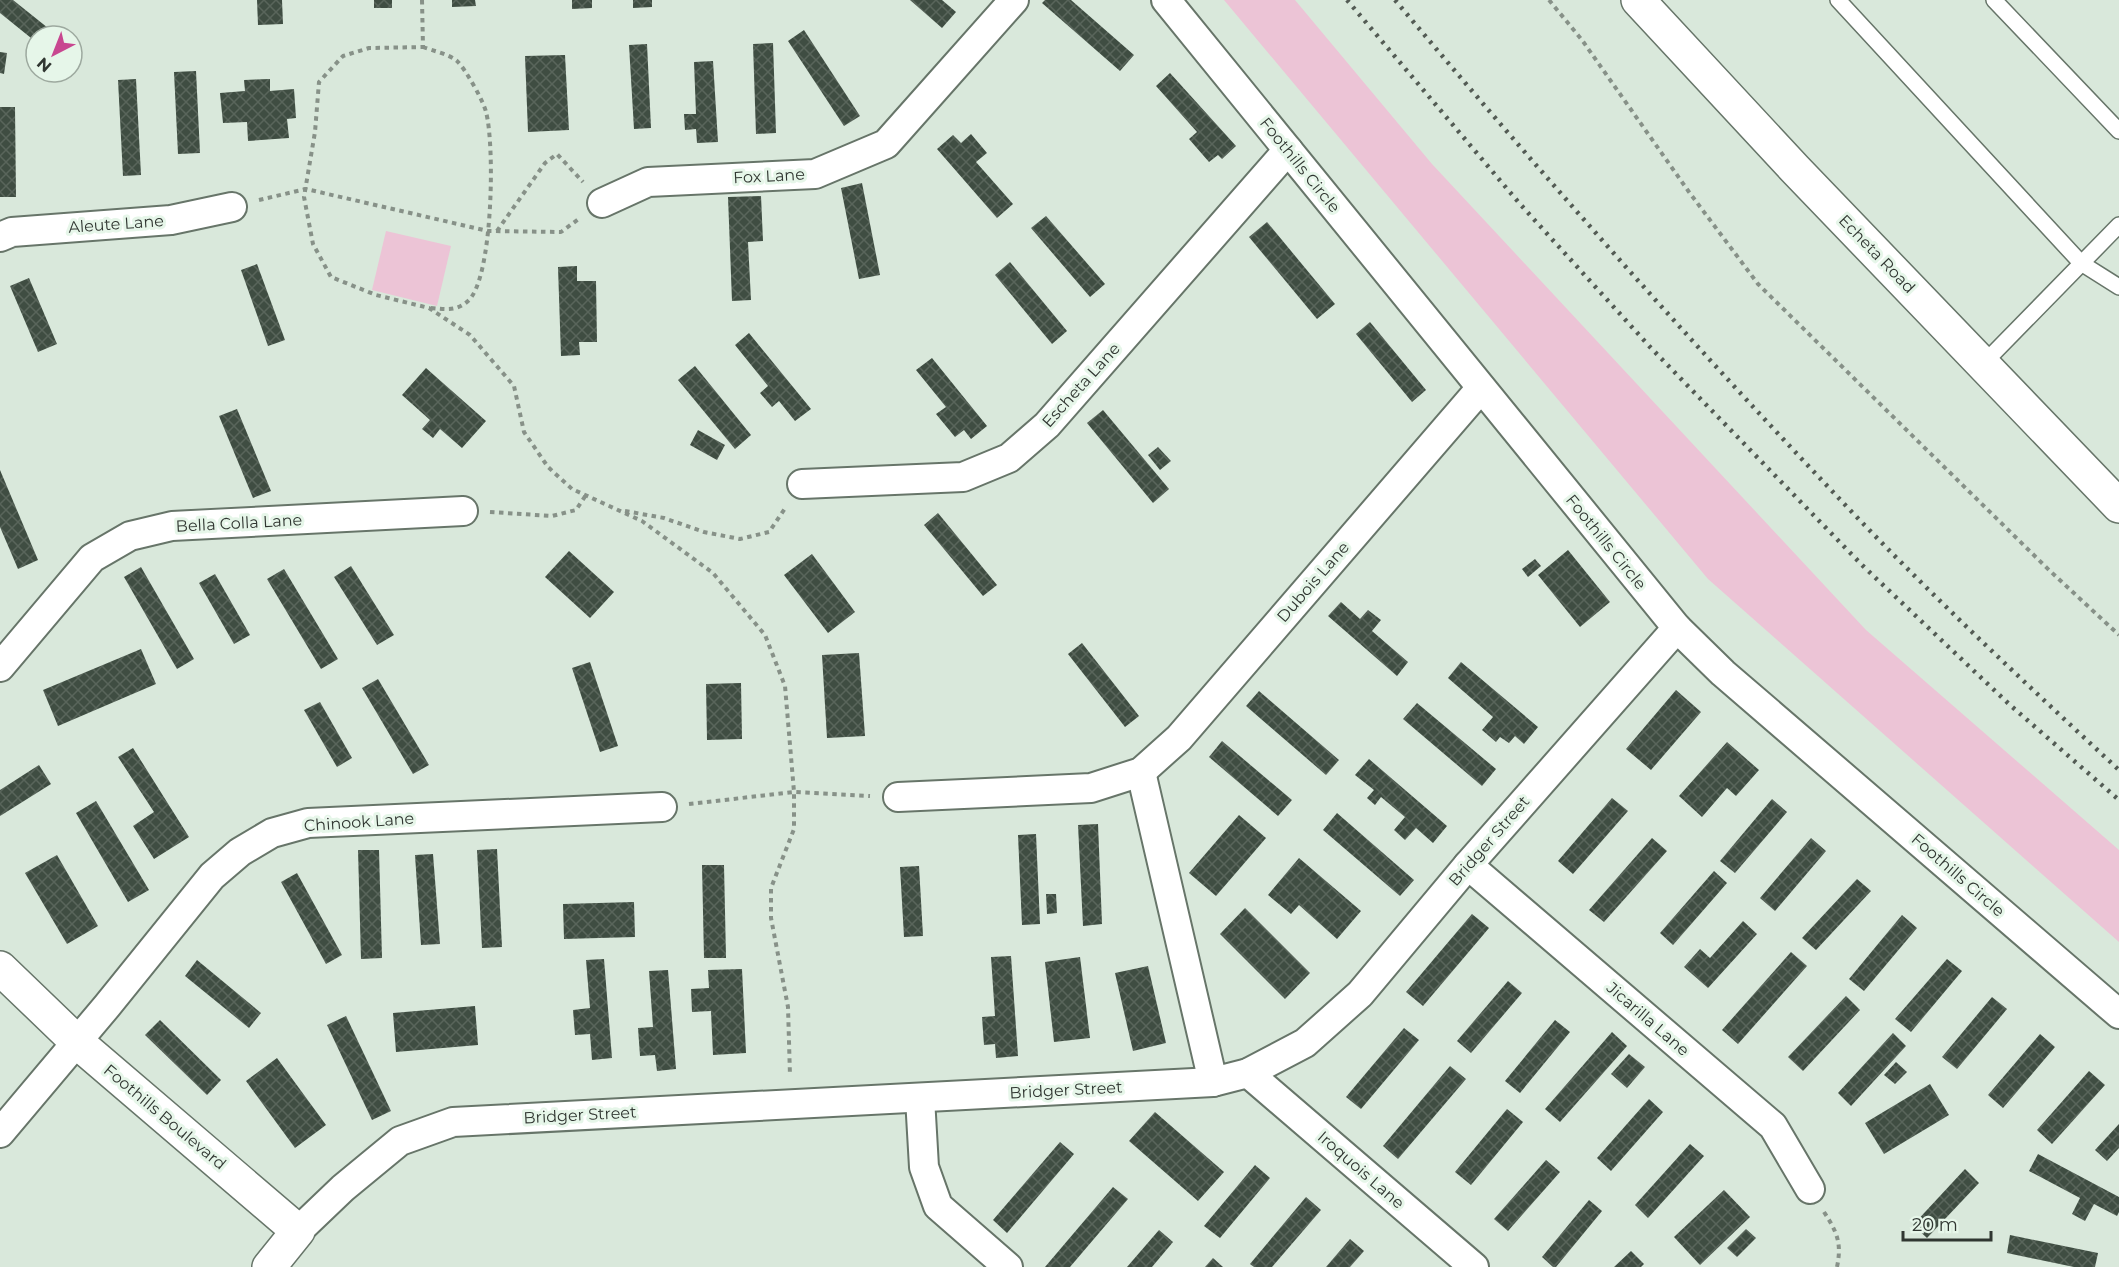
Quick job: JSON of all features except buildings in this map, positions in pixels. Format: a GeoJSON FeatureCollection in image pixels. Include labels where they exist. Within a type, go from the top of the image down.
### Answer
{"type":"FeatureCollection","features":[{"type":"Feature","properties":{"kind":"street","name":"Fox Lane"},"geometry":{"type":"LineString","coordinates":[[602,203],[648,182],[815,174],[886,144],[1014,0]]}},
{"type":"Feature","properties":{"kind":"street","name":"Foothills Circle"},"geometry":{"type":"LineString","coordinates":[[1166,0],[1677,628],[1723,673],[2119,1014]]}},
{"type":"Feature","properties":{"kind":"street","name":"Echeta Road"},"geometry":{"type":"LineString","coordinates":[[1638,0],[1803,177],[2116,501]]}},
{"type":"Feature","properties":{"kind":"street","name":"Escheta Lane"},"geometry":{"type":"LineString","coordinates":[[802,484],[963,477],[1009,458],[1047,425],[1288,150]]}},
{"type":"Feature","properties":{"kind":"street","name":"Aleute Lane"},"geometry":{"type":"LineString","coordinates":[[0,237],[12,232],[171,220],[232,207]]}},
{"type":"Feature","properties":{"kind":"street","name":"Dubois Lane"},"geometry":{"type":"LineString","coordinates":[[898,797],[1091,788],[1141,772],[1179,738],[1481,388]]}},
{"type":"Feature","properties":{"kind":"street","name":"Bella Colla Lane"},"geometry":{"type":"LineString","coordinates":[[0,667],[92,558],[130,536],[172,526],[463,511]]}},
{"type":"Feature","properties":{"kind":"street","name":"Bridger Street"},"geometry":{"type":"LineString","coordinates":[[298,1231],[343,1188],[400,1141],[453,1122],[1213,1082],[1248,1073],[1305,1043],[1360,994],[1468,865],[1677,628]]}},
{"type":"Feature","properties":{"kind":"street"},"geometry":{"type":"LineString","coordinates":[[1141,772],[1213,1082]]}},
{"type":"Feature","properties":{"kind":"street","name":"Chinook Lane"},"geometry":{"type":"LineString","coordinates":[[0,1133],[212,876],[240,852],[272,833],[308,823],[662,807]]}},
{"type":"Feature","properties":{"kind":"street","name":"Jicarilla Lane"},"geometry":{"type":"LineString","coordinates":[[1468,865],[1773,1126],[1810,1189]]}},
{"type":"Feature","properties":{"kind":"street","name":"Foothills Boulevard"},"geometry":{"type":"LineString","coordinates":[[0,968],[77,1042],[298,1231]]}},
{"type":"Feature","properties":{"kind":"street","name":"Iroquois Lane"},"geometry":{"type":"LineString","coordinates":[[1248,1073],[1474,1267]]}},
{"type":"Feature","properties":{"kind":"street"},"geometry":{"type":"LineString","coordinates":[[920,1098],[924,1167],[938,1206],[1008,1267]]}},
{"type":"Feature","properties":{"kind":"street"},"geometry":{"type":"LineString","coordinates":[[269,1267],[298,1231]]}},
{"type":"Feature","properties":{"kind":"lane"},"geometry":{"type":"LineString","coordinates":[[1838,0],[2081,263],[2119,287]]}},
{"type":"Feature","properties":{"kind":"lane"},"geometry":{"type":"LineString","coordinates":[[1994,0],[2119,131]]}},
{"type":"Feature","properties":{"kind":"lane"},"geometry":{"type":"LineString","coordinates":[[1983,364],[2119,225]]}},
{"type":"Feature","properties":{"kind":"path"},"geometry":{"type":"LineString","coordinates":[[422,0],[423,47]]}},
{"type":"Feature","properties":{"kind":"path"},"geometry":{"type":"LineString","coordinates":[[1549,0],[1582,40],[1689,192],[1758,284],[2049,570],[2119,635]]}},
{"type":"Feature","properties":{"kind":"path"},"geometry":{"type":"LineString","coordinates":[[423,47],[456,60],[473,85],[486,112],[492,161],[488,231],[482,272],[475,294],[454,310],[429,308],[376,295],[331,277],[313,244],[304,197],[306,189],[315,132],[319,82],[343,56],[369,48],[423,47]]}},
{"type":"Feature","properties":{"kind":"path"},"geometry":{"type":"LineString","coordinates":[[232,207],[306,189],[488,231],[561,232],[602,203],[557,154],[545,163],[497,231]]}},
{"type":"Feature","properties":{"kind":"path"},"geometry":{"type":"LineString","coordinates":[[429,308],[470,335],[514,386],[524,432],[548,467],[573,489],[642,521],[713,573],[765,635],[785,686],[794,792],[794,829],[771,888],[771,918],[788,1006],[791,1104]]}},
{"type":"Feature","properties":{"kind":"path"},"geometry":{"type":"LineString","coordinates":[[618,510],[664,518],[704,532],[740,539],[769,532],[802,484]]}},
{"type":"Feature","properties":{"kind":"path"},"geometry":{"type":"LineString","coordinates":[[463,511],[552,516],[576,510],[586,495]]}},
{"type":"Feature","properties":{"kind":"path"},"geometry":{"type":"LineString","coordinates":[[662,807],[794,792],[898,797]]}},
{"type":"Feature","properties":{"kind":"path"},"geometry":{"type":"LineString","coordinates":[[1810,1189],[1836,1231],[1840,1252],[1837,1267]]}},
{"type":"Feature","properties":{"kind":"shaded area"},"geometry":{"type":"Polygon","coordinates":[[[1224,0],[1295,0],[1432,164],[1866,630],[2119,850],[2119,942],[1708,579],[1224,0]]]}},
{"type":"Feature","properties":{"kind":"shaded area"},"geometry":{"type":"Polygon","coordinates":[[[386,231],[451,246],[437,306],[372,290],[386,231]]]}},
{"type":"Feature","properties":{"kind":"railway"},"geometry":{"type":"LineString","coordinates":[[1347,0],[1520,204],[1651,348],[1863,566],[2010,705],[2119,800]]}},
{"type":"Feature","properties":{"kind":"railway"},"geometry":{"type":"LineString","coordinates":[[1395,0],[1610,249],[1867,528],[1938,599],[2119,770]]}}]}
